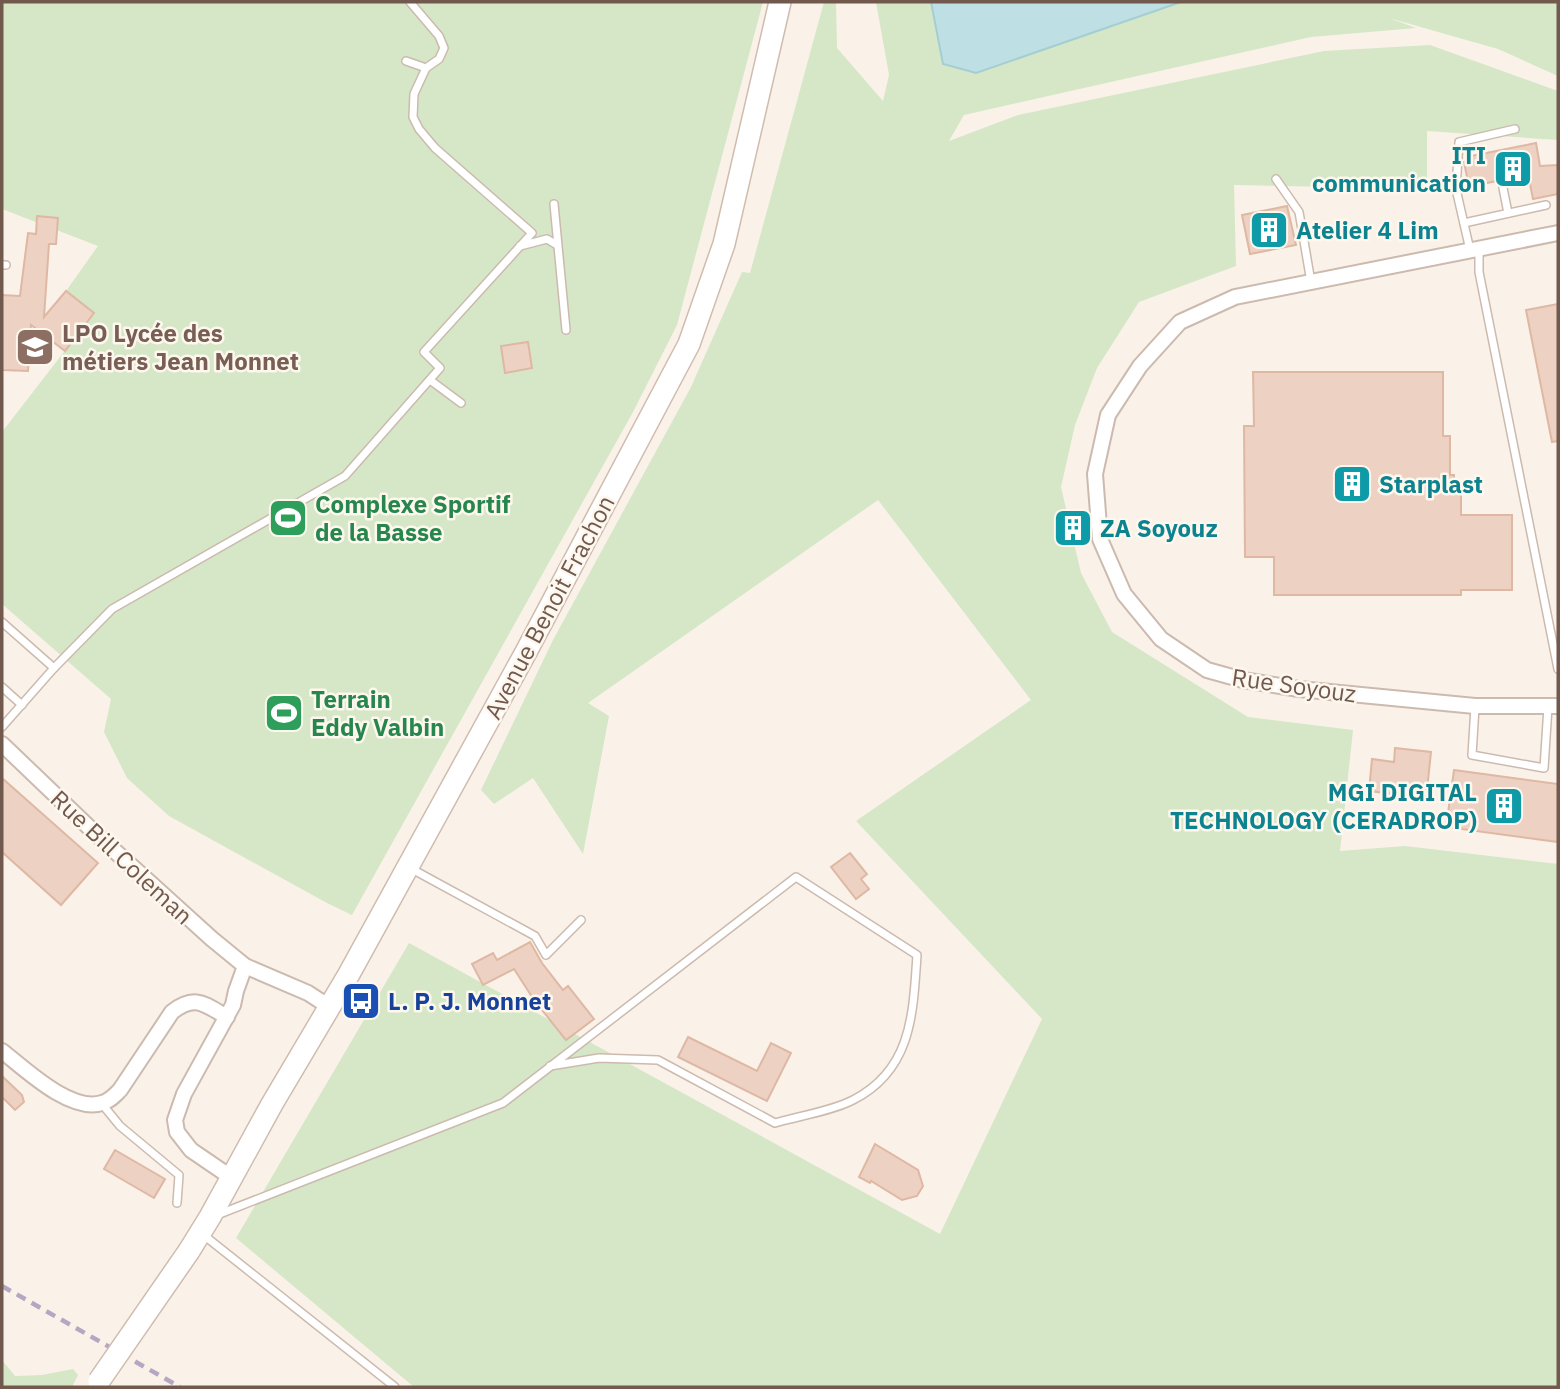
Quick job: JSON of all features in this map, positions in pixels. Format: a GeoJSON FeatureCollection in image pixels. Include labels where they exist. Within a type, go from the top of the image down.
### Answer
{"type":"FeatureCollection","features":[{"type":"Feature","properties":{"kind":"main road","name":"Avenue Benoit Frachon"},"geometry":{"type":"LineString","coordinates":[[97,1384],[200,1234],[232,1178],[526,652],[689,344],[724,244],[780,2]]}},
{"type":"Feature","properties":{"kind":"street","name":"Rue Soyouz"},"geometry":{"type":"LineString","coordinates":[[1553,706],[1475,706],[1299,689],[1243,680],[1207,670],[1161,639],[1124,594],[1101,539],[1095,474],[1108,415],[1140,366],[1180,322],[1235,297],[1558,233]]}},
{"type":"Feature","properties":{"kind":"street","name":"Rue Bill Coleman"},"geometry":{"type":"LineString","coordinates":[[2,744],[106,843],[245,966],[309,993],[328,1006]]}},
{"type":"Feature","properties":{"kind":"street"},"geometry":{"type":"LineString","coordinates":[[232,1178],[191,1150],[177,1132],[175,1120],[184,1094],[233,1005],[245,966]]}},
{"type":"Feature","properties":{"kind":"street"},"geometry":{"type":"LineString","coordinates":[[2,1051],[56,1092],[73,1101],[89,1105],[101,1104],[110,1100],[120,1090],[172,1012],[181,1005],[191,1001],[201,1003],[227,1017]]}},
{"type":"Feature","properties":{"kind":"lane"},"geometry":{"type":"LineString","coordinates":[[2,727],[54,668],[112,609],[345,477],[440,368],[424,352],[532,233],[435,148],[419,129],[412,105],[414,94],[426,68],[442,56],[443,41],[410,2]]}},
{"type":"Feature","properties":{"kind":"lane"},"geometry":{"type":"LineString","coordinates":[[406,61],[426,68]]}},
{"type":"Feature","properties":{"kind":"lane"},"geometry":{"type":"LineString","coordinates":[[1515,129],[1459,142],[1456,189],[1464,223],[1475,249],[1558,669]]}},
{"type":"Feature","properties":{"kind":"lane"},"geometry":{"type":"LineString","coordinates":[[1276,179],[1299,212],[1311,282]]}},
{"type":"Feature","properties":{"kind":"lane"},"geometry":{"type":"LineString","coordinates":[[1503,188],[1508,213]]}},
{"type":"Feature","properties":{"kind":"lane"},"geometry":{"type":"LineString","coordinates":[[554,204],[566,330]]}},
{"type":"Feature","properties":{"kind":"lane"},"geometry":{"type":"LineString","coordinates":[[1464,223],[1546,205]]}},
{"type":"Feature","properties":{"kind":"lane"},"geometry":{"type":"LineString","coordinates":[[520,246],[547,239],[558,245]]}},
{"type":"Feature","properties":{"kind":"lane"},"geometry":{"type":"LineString","coordinates":[[430,380],[461,404]]}},
{"type":"Feature","properties":{"kind":"lane"},"geometry":{"type":"LineString","coordinates":[[2,622],[54,668]]}},
{"type":"Feature","properties":{"kind":"lane"},"geometry":{"type":"LineString","coordinates":[[2,687],[22,705]]}},
{"type":"Feature","properties":{"kind":"lane"},"geometry":{"type":"LineString","coordinates":[[1475,706],[1472,755],[1544,768],[1553,706]]}},
{"type":"Feature","properties":{"kind":"lane"},"geometry":{"type":"LineString","coordinates":[[408,867],[535,936],[546,955],[581,920]]}},
{"type":"Feature","properties":{"kind":"lane"},"geometry":{"type":"LineString","coordinates":[[395,1387],[200,1234],[503,1103],[550,1066],[796,877],[917,956],[909,1028],[899,1056],[879,1085],[851,1102],[775,1123],[658,1060],[599,1058],[550,1066]]}},
{"type":"Feature","properties":{"kind":"lane"},"geometry":{"type":"LineString","coordinates":[[101,1104],[120,1126],[179,1175],[177,1203]]}},
{"type":"Feature","properties":{"kind":"green space","name":"Complexe Sportif de la Basse"},"geometry":{"type":"Polygon","coordinates":[[[2,2],[763,2],[677,325],[633,412],[352,915],[169,816],[127,778],[104,732],[111,699],[2,604],[2,432],[94,313],[66,291],[98,246],[2,209],[2,2]]]}},
{"type":"Feature","properties":{"kind":"green space"},"geometry":{"type":"Polygon","coordinates":[[[824,2],[836,2],[837,48],[883,101],[889,75],[876,2],[1558,2],[1558,76],[1498,49],[1389,18],[1416,28],[1311,37],[964,115],[949,141],[1018,115],[1324,51],[1430,45],[1558,91],[1558,140],[1427,131],[1427,189],[1234,185],[1236,266],[1139,302],[1097,368],[1075,425],[1061,487],[1081,573],[1112,632],[1248,717],[1353,730],[1340,851],[1405,846],[1558,864],[1558,1387],[414,1387],[236,1238],[409,943],[940,1234],[1042,1019],[856,821],[1031,700],[878,500],[588,703],[609,716],[583,854],[533,778],[494,804],[481,790],[553,640],[691,387],[742,272],[750,273],[824,2]]]}},
{"type":"Feature","properties":{"kind":"green space"},"geometry":{"type":"Polygon","coordinates":[[[2,1360],[15,1376],[42,1375],[73,1369],[78,1375],[72,1387],[2,1387],[2,1360]]]}},
{"type":"Feature","properties":{"kind":"water"},"geometry":{"type":"Polygon","coordinates":[[[931,2],[1181,2],[976,73],[943,64],[931,2]]]}},
{"type":"Feature","properties":{"kind":"building","name":"ITI communication"},"geometry":{"type":"Polygon","coordinates":[[[1536,143],[1540,166],[1558,165],[1558,194],[1533,199],[1528,174],[1469,187],[1464,162],[1467,161],[1466,157],[1536,143]]]}},
{"type":"Feature","properties":{"kind":"building","name":"Atelier 4 Lim"},"geometry":{"type":"Polygon","coordinates":[[[1287,206],[1296,245],[1250,254],[1242,215],[1287,206]]]}},
{"type":"Feature","properties":{"kind":"building"},"geometry":{"type":"Polygon","coordinates":[[[37,216],[58,218],[56,244],[49,244],[44,317],[66,291],[94,313],[65,351],[31,325],[28,371],[2,370],[2,295],[20,296],[28,233],[36,234],[37,216]]]}},
{"type":"Feature","properties":{"kind":"building"},"geometry":{"type":"Polygon","coordinates":[[[1558,304],[1558,441],[1552,442],[1526,310],[1558,304]]]}},
{"type":"Feature","properties":{"kind":"building"},"geometry":{"type":"Polygon","coordinates":[[[528,342],[532,368],[505,373],[501,346],[528,342]]]}},
{"type":"Feature","properties":{"kind":"building","name":"Starplast"},"geometry":{"type":"Polygon","coordinates":[[[1253,372],[1443,372],[1443,436],[1450,436],[1450,475],[1454,475],[1454,491],[1461,490],[1461,515],[1512,515],[1512,590],[1461,590],[1461,595],[1274,595],[1274,557],[1245,557],[1244,426],[1254,426],[1253,372]]]}},
{"type":"Feature","properties":{"kind":"building"},"geometry":{"type":"Polygon","coordinates":[[[1395,748],[1431,752],[1427,790],[1403,787],[1402,795],[1369,791],[1372,759],[1394,762],[1395,748]]]}},
{"type":"Feature","properties":{"kind":"building","name":"MGI DIGITAL TECHNOLOGY (CERADROP)"},"geometry":{"type":"Polygon","coordinates":[[[1454,770],[1558,784],[1558,842],[1446,827],[1454,770]]]}},
{"type":"Feature","properties":{"kind":"building"},"geometry":{"type":"Polygon","coordinates":[[[2,778],[98,863],[61,905],[2,852],[2,778]]]}},
{"type":"Feature","properties":{"kind":"building"},"geometry":{"type":"Polygon","coordinates":[[[850,853],[867,874],[861,879],[869,889],[856,899],[831,867],[850,853]]]}},
{"type":"Feature","properties":{"kind":"building"},"geometry":{"type":"Polygon","coordinates":[[[530,942],[563,990],[568,986],[594,1019],[566,1040],[534,1000],[514,969],[483,985],[472,964],[493,953],[497,960],[530,942]]]}},
{"type":"Feature","properties":{"kind":"building"},"geometry":{"type":"Polygon","coordinates":[[[688,1037],[757,1071],[771,1043],[791,1053],[767,1101],[678,1057],[688,1037]]]}},
{"type":"Feature","properties":{"kind":"building"},"geometry":{"type":"Polygon","coordinates":[[[2,1076],[22,1095],[24,1102],[15,1110],[2,1097],[2,1076]]]}},
{"type":"Feature","properties":{"kind":"building"},"geometry":{"type":"Polygon","coordinates":[[[875,1144],[918,1170],[923,1186],[917,1196],[902,1200],[871,1181],[870,1183],[859,1177],[875,1144]]]}},
{"type":"Feature","properties":{"kind":"building"},"geometry":{"type":"Polygon","coordinates":[[[115,1150],[165,1179],[154,1198],[104,1169],[115,1150]]]}},
{"type":"Feature","properties":{"kind":"railway"},"geometry":{"type":"LineString","coordinates":[[2,1286],[180,1387]]}},
{"type":"Feature","properties":{"kind":"place","name":"ITI communication"},"geometry":{"type":"Point","coordinates":[1513,169]}},
{"type":"Feature","properties":{"kind":"place","name":"Atelier 4 Lim"},"geometry":{"type":"Point","coordinates":[1269,230]}},
{"type":"Feature","properties":{"kind":"place","name":"LPO Lycée des métiers Jean Monnet"},"geometry":{"type":"Point","coordinates":[35,347]}},
{"type":"Feature","properties":{"kind":"place","name":"Starplast"},"geometry":{"type":"Point","coordinates":[1352,484]}},
{"type":"Feature","properties":{"kind":"place","name":"Complexe Sportif de la Basse"},"geometry":{"type":"Point","coordinates":[288,518]}},
{"type":"Feature","properties":{"kind":"place","name":"ZA Soyouz"},"geometry":{"type":"Point","coordinates":[1073,528]}},
{"type":"Feature","properties":{"kind":"place","name":"Terrain Eddy Valbin"},"geometry":{"type":"Point","coordinates":[284,713]}},
{"type":"Feature","properties":{"kind":"place","name":"MGI DIGITAL TECHNOLOGY (CERADROP)"},"geometry":{"type":"Point","coordinates":[1504,806]}},
{"type":"Feature","properties":{"kind":"place","name":"L. P. J. Monnet"},"geometry":{"type":"Point","coordinates":[361,1001]}}]}
